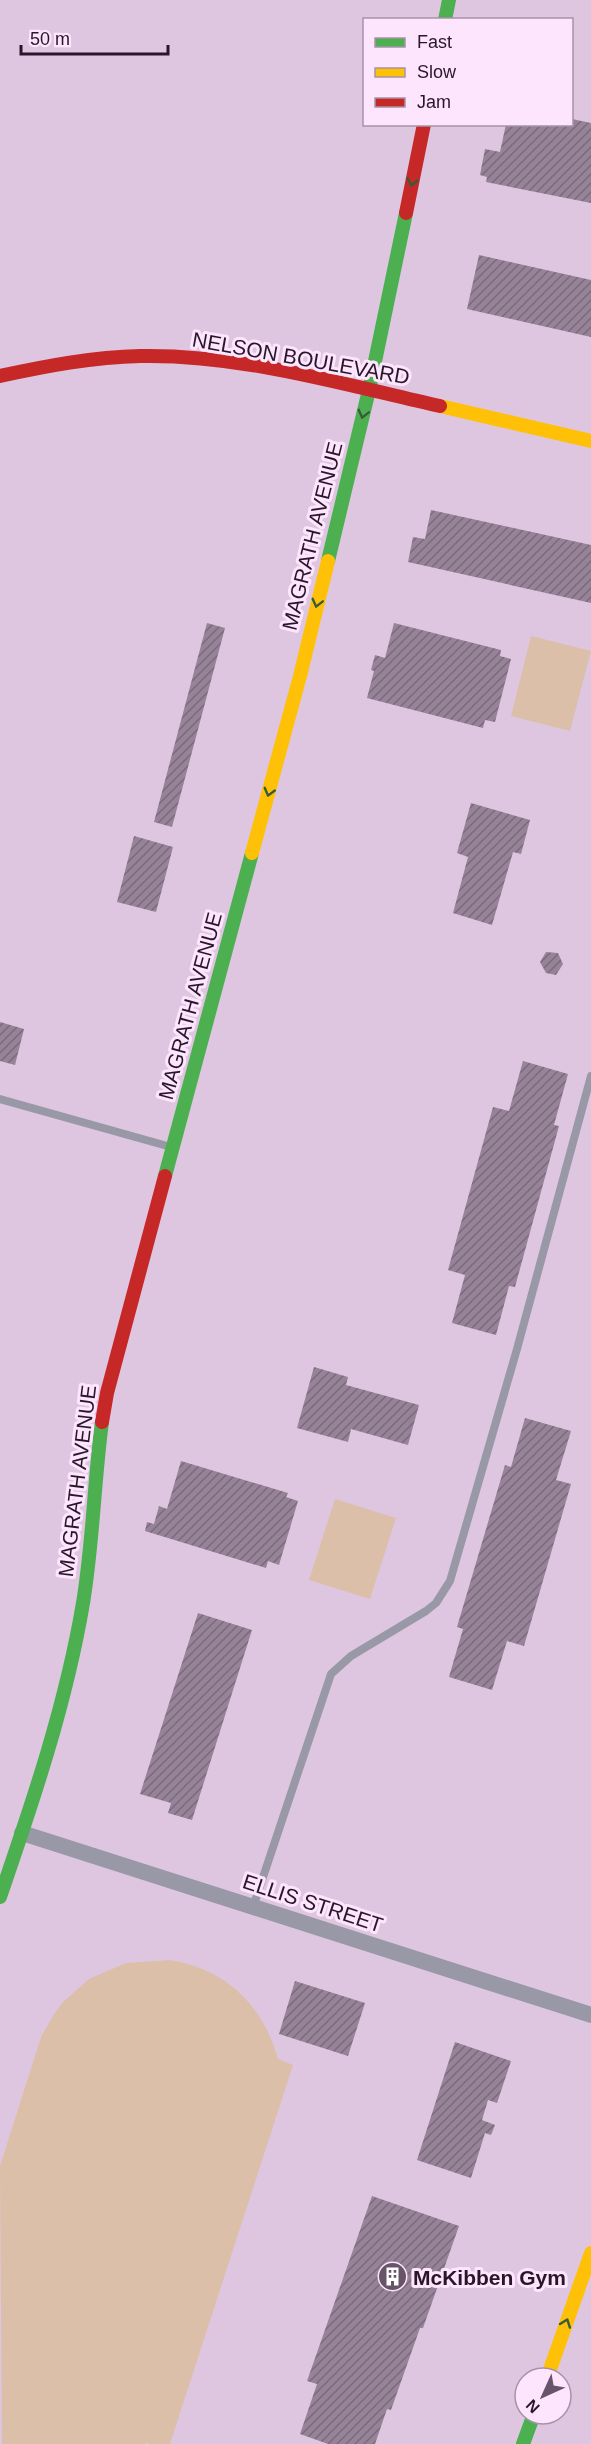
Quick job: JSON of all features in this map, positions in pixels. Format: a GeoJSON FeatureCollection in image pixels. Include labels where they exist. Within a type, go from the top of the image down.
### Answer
{"type":"FeatureCollection","features":[{"type":"Feature","properties":{"kind":"main road"},"geometry":{"type":"LineString","coordinates":[[445,18],[449,0]]}},
{"type":"Feature","properties":{"kind":"main road","name":"MAGRATH AVENUE"},"geometry":{"type":"LineString","coordinates":[[0,1897],[62,1700],[84,1602],[99,1444],[107,1393],[300,676],[369,390],[424,126]]}},
{"type":"Feature","properties":{"kind":"main road","name":"NELSON BOULEVARD"},"geometry":{"type":"LineString","coordinates":[[0,376],[75,361],[158,357],[226,362],[369,390],[591,441]]}},
{"type":"Feature","properties":{"kind":"main road"},"geometry":{"type":"LineString","coordinates":[[551,2366],[590,2262]]}},
{"type":"Feature","properties":{"kind":"main road"},"geometry":{"type":"LineString","coordinates":[[523,2444],[530,2426]]}},
{"type":"Feature","properties":{"kind":"street","name":"ELLIS STREET"},"geometry":{"type":"LineString","coordinates":[[22,1833],[591,2015]]}},
{"type":"Feature","properties":{"kind":"lane"},"geometry":{"type":"LineString","coordinates":[[253,1907],[332,1674],[351,1656],[426,1611],[436,1603],[450,1581],[517,1349],[591,1076]]}},
{"type":"Feature","properties":{"kind":"lane"},"geometry":{"type":"LineString","coordinates":[[0,1099],[174,1148]]}},
{"type":"Feature","properties":{"kind":"shaded area"},"geometry":{"type":"Polygon","coordinates":[[[531,636],[591,651],[570,731],[511,716],[531,636]]]}},
{"type":"Feature","properties":{"kind":"shaded area"},"geometry":{"type":"Polygon","coordinates":[[[335,1499],[396,1518],[370,1599],[309,1580],[335,1499]]]}},
{"type":"Feature","properties":{"kind":"shaded area"},"geometry":{"type":"Polygon","coordinates":[[[169,1960],[208,1971],[239,1992],[263,2022],[278,2059],[293,2065],[170,2444],[148,2444],[148,2442],[145,2444],[2,2444],[0,2166],[41,2037],[63,2002],[89,1979],[126,1963],[169,1960]]]}},
{"type":"Feature","properties":{"kind":"building"},"geometry":{"type":"Polygon","coordinates":[[[573,119],[591,123],[591,203],[486,182],[487,177],[480,175],[485,149],[500,152],[506,126],[573,126],[573,119]]]}},
{"type":"Feature","properties":{"kind":"building"},"geometry":{"type":"Polygon","coordinates":[[[479,255],[591,280],[591,337],[467,309],[479,255]]]}},
{"type":"Feature","properties":{"kind":"building"},"geometry":{"type":"Polygon","coordinates":[[[431,510],[591,545],[591,603],[408,562],[413,537],[425,539],[431,510]]]}},
{"type":"Feature","properties":{"kind":"building"},"geometry":{"type":"Polygon","coordinates":[[[207,623],[225,628],[172,827],[154,822],[207,623]]]}},
{"type":"Feature","properties":{"kind":"building"},"geometry":{"type":"Polygon","coordinates":[[[394,623],[501,650],[500,656],[511,659],[495,722],[485,720],[483,728],[367,698],[374,671],[371,670],[375,655],[385,658],[394,623]]]}},
{"type":"Feature","properties":{"kind":"building"},"geometry":{"type":"Polygon","coordinates":[[[471,803],[530,820],[521,854],[513,852],[492,925],[453,913],[468,857],[457,853],[471,803]]]}},
{"type":"Feature","properties":{"kind":"building"},"geometry":{"type":"Polygon","coordinates":[[[134,836],[173,847],[156,912],[117,902],[134,836]]]}},
{"type":"Feature","properties":{"kind":"building"},"geometry":{"type":"Polygon","coordinates":[[[546,952],[558,953],[563,964],[556,975],[546,973],[540,962],[546,952]]]}},
{"type":"Feature","properties":{"kind":"building"},"geometry":{"type":"Polygon","coordinates":[[[0,1022],[24,1029],[15,1065],[0,1061],[0,1022]]]}},
{"type":"Feature","properties":{"kind":"building"},"geometry":{"type":"Polygon","coordinates":[[[523,1061],[568,1074],[554,1125],[559,1126],[515,1287],[509,1286],[496,1335],[452,1323],[465,1275],[448,1270],[493,1107],[509,1111],[523,1061]]]}},
{"type":"Feature","properties":{"kind":"building"},"geometry":{"type":"Polygon","coordinates":[[[314,1367],[348,1377],[346,1385],[419,1405],[408,1445],[351,1429],[348,1442],[297,1428],[314,1367]]]}},
{"type":"Feature","properties":{"kind":"building"},"geometry":{"type":"Polygon","coordinates":[[[525,1418],[571,1431],[556,1480],[571,1484],[524,1646],[507,1641],[492,1690],[449,1677],[463,1629],[457,1627],[505,1465],[511,1467],[525,1418]]]}},
{"type":"Feature","properties":{"kind":"building"},"geometry":{"type":"Polygon","coordinates":[[[181,1461],[288,1493],[286,1497],[298,1501],[279,1565],[268,1561],[266,1568],[145,1531],[147,1522],[154,1524],[159,1506],[167,1509],[181,1461]]]}},
{"type":"Feature","properties":{"kind":"building"},"geometry":{"type":"Polygon","coordinates":[[[198,1613],[252,1630],[192,1820],[168,1813],[171,1803],[140,1794],[198,1613]]]}},
{"type":"Feature","properties":{"kind":"building"},"geometry":{"type":"Polygon","coordinates":[[[295,1981],[365,2003],[348,2056],[279,2034],[295,1981]]]}},
{"type":"Feature","properties":{"kind":"building"},"geometry":{"type":"Polygon","coordinates":[[[455,2042],[511,2061],[497,2103],[488,2100],[482,2120],[495,2125],[491,2135],[485,2133],[471,2178],[417,2160],[455,2042]]]}},
{"type":"Feature","properties":{"kind":"building","name":"McKibben Gym"},"geometry":{"type":"Polygon","coordinates":[[[372,2196],[459,2226],[423,2328],[420,2328],[391,2410],[387,2409],[375,2444],[328,2444],[300,2434],[317,2384],[307,2381],[372,2196]]]}},
{"type":"Feature","properties":{"kind":"traffic: fast"},"geometry":{"type":"LineString","coordinates":[[445,18],[449,0]]}},
{"type":"Feature","properties":{"kind":"traffic: fast"},"geometry":{"type":"LineString","coordinates":[[328,561],[369,390],[406,213]]}},
{"type":"Feature","properties":{"kind":"traffic: fast"},"geometry":{"type":"LineString","coordinates":[[165,1176],[252,853]]}},
{"type":"Feature","properties":{"kind":"traffic: fast"},"geometry":{"type":"LineString","coordinates":[[0,1897],[48,1752],[76,1641],[89,1558],[102,1422]]}},
{"type":"Feature","properties":{"kind":"traffic: fast"},"geometry":{"type":"LineString","coordinates":[[523,2444],[530,2426]]}},
{"type":"Feature","properties":{"kind":"traffic: slow"},"geometry":{"type":"LineString","coordinates":[[440,406],[591,441]]}},
{"type":"Feature","properties":{"kind":"traffic: slow"},"geometry":{"type":"LineString","coordinates":[[252,853],[300,676],[328,561]]}},
{"type":"Feature","properties":{"kind":"traffic: slow"},"geometry":{"type":"LineString","coordinates":[[551,2366],[591,2253]]}},
{"type":"Feature","properties":{"kind":"traffic: jam"},"geometry":{"type":"LineString","coordinates":[[406,213],[424,126]]}},
{"type":"Feature","properties":{"kind":"traffic: jam"},"geometry":{"type":"LineString","coordinates":[[0,376],[105,358],[178,357],[216,360],[291,372],[440,406]]}},
{"type":"Feature","properties":{"kind":"traffic: jam"},"geometry":{"type":"LineString","coordinates":[[102,1422],[107,1393],[165,1176]]}},
{"type":"Feature","properties":{"kind":"place","name":"McKibben Gym"},"geometry":{"type":"Point","coordinates":[392,2277]}}]}
